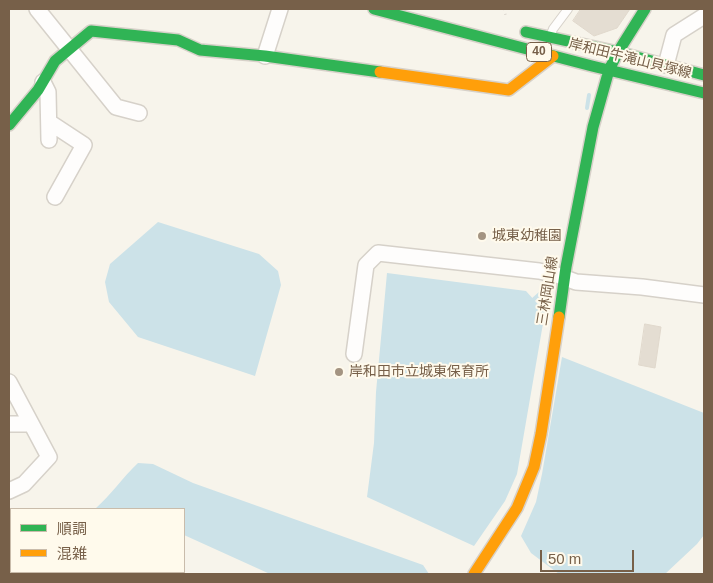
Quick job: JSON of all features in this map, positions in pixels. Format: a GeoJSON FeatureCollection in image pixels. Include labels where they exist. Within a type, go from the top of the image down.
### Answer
{"type":"FeatureCollection","features":[{"type":"Feature","properties":{"kind":"main road","name":"岸和田牛滝山貝塚線"},"geometry":{"type":"LineString","coordinates":[[374,9],[704,93]]}},
{"type":"Feature","properties":{"kind":"main road","name":"三林岡山線"},"geometry":{"type":"LineString","coordinates":[[474,574],[517,508],[534,468],[592,127],[609,70],[645,9]]}},
{"type":"Feature","properties":{"kind":"main road","name":"岸和田牛滝山貝塚線"},"geometry":{"type":"LineString","coordinates":[[512,28],[618,52],[704,75]]}},
{"type":"Feature","properties":{"kind":"main road"},"geometry":{"type":"LineString","coordinates":[[9,125],[38,90],[55,61],[91,31],[178,40],[200,50],[265,56],[509,90],[553,56]]}},
{"type":"Feature","properties":{"kind":"street"},"geometry":{"type":"LineString","coordinates":[[37,9],[116,107],[139,113]]}},
{"type":"Feature","properties":{"kind":"street"},"geometry":{"type":"LineString","coordinates":[[265,56],[280,9]]}},
{"type":"Feature","properties":{"kind":"street"},"geometry":{"type":"LineString","coordinates":[[666,65],[674,35],[704,16]]}},
{"type":"Feature","properties":{"kind":"street"},"geometry":{"type":"LineString","coordinates":[[43,82],[48,92],[49,140]]}},
{"type":"Feature","properties":{"kind":"street"},"geometry":{"type":"LineString","coordinates":[[49,122],[84,145],[55,196]]}},
{"type":"Feature","properties":{"kind":"street"},"geometry":{"type":"LineString","coordinates":[[354,354],[366,265],[378,253],[539,271],[576,282],[642,287],[704,296]]}},
{"type":"Feature","properties":{"kind":"street"},"geometry":{"type":"LineString","coordinates":[[9,382],[49,457],[24,484],[9,491]]}},
{"type":"Feature","properties":{"kind":"street"},"geometry":{"type":"LineString","coordinates":[[9,424],[31,424]]}},
{"type":"Feature","properties":{"kind":"lane"},"geometry":{"type":"LineString","coordinates":[[550,38],[553,29],[568,9]]}},
{"type":"Feature","properties":{"kind":"path"},"geometry":{"type":"LineString","coordinates":[[504,9],[506,17]]}},
{"type":"Feature","properties":{"kind":"water"},"geometry":{"type":"Polygon","coordinates":[[[158,222],[259,254],[278,271],[281,285],[255,376],[138,337],[109,302],[105,282],[110,264],[158,222]]]}},
{"type":"Feature","properties":{"kind":"water"},"geometry":{"type":"Polygon","coordinates":[[[387,273],[526,291],[545,312],[517,474],[505,501],[474,546],[367,497],[374,443],[376,392],[387,273]]]}},
{"type":"Feature","properties":{"kind":"water"},"geometry":{"type":"Polygon","coordinates":[[[562,357],[704,413],[704,535],[665,574],[559,574],[531,553],[521,536],[536,502],[562,357]]]}},
{"type":"Feature","properties":{"kind":"water"},"geometry":{"type":"Polygon","coordinates":[[[138,463],[153,464],[193,483],[423,565],[429,574],[270,574],[185,535],[185,508],[96,508],[138,463]]]}},
{"type":"Feature","properties":{"kind":"water"},"geometry":{"type":"Polygon","coordinates":[[[9,560],[10,573],[78,573],[9,574],[9,560]]]}},
{"type":"Feature","properties":{"kind":"building"},"geometry":{"type":"Polygon","coordinates":[[[581,9],[630,9],[617,28],[594,36],[573,21],[581,9]]]}},
{"type":"Feature","properties":{"kind":"building"},"geometry":{"type":"Polygon","coordinates":[[[645,324],[661,327],[655,368],[639,365],[645,324]]]}},
{"type":"Feature","properties":{"kind":"waterway"},"geometry":{"type":"LineString","coordinates":[[587,108],[589,95]]}},
{"type":"Feature","properties":{"kind":"waterway"},"geometry":{"type":"LineString","coordinates":[[534,299],[551,284]]}},
{"type":"Feature","properties":{"kind":"traffic: fast"},"geometry":{"type":"LineString","coordinates":[[374,9],[704,93]]}},
{"type":"Feature","properties":{"kind":"traffic: fast"},"geometry":{"type":"LineString","coordinates":[[559,317],[566,267],[593,127],[609,70],[645,9]]}},
{"type":"Feature","properties":{"kind":"traffic: fast"},"geometry":{"type":"LineString","coordinates":[[9,125],[38,90],[55,61],[91,31],[178,40],[200,50],[265,56],[380,72]]}},
{"type":"Feature","properties":{"kind":"traffic: fast"},"geometry":{"type":"LineString","coordinates":[[526,32],[618,52],[704,75]]}},
{"type":"Feature","properties":{"kind":"traffic: slow"},"geometry":{"type":"LineString","coordinates":[[380,72],[509,90],[553,56]]}},
{"type":"Feature","properties":{"kind":"traffic: slow"},"geometry":{"type":"LineString","coordinates":[[474,574],[517,508],[534,467],[559,317]]}},
{"type":"Feature","properties":{"kind":"place","name":"城東幼稚園"},"geometry":{"type":"Point","coordinates":[482,236]}},
{"type":"Feature","properties":{"kind":"place","name":"岸和田市立城東保育所"},"geometry":{"type":"Point","coordinates":[339,372]}}]}
